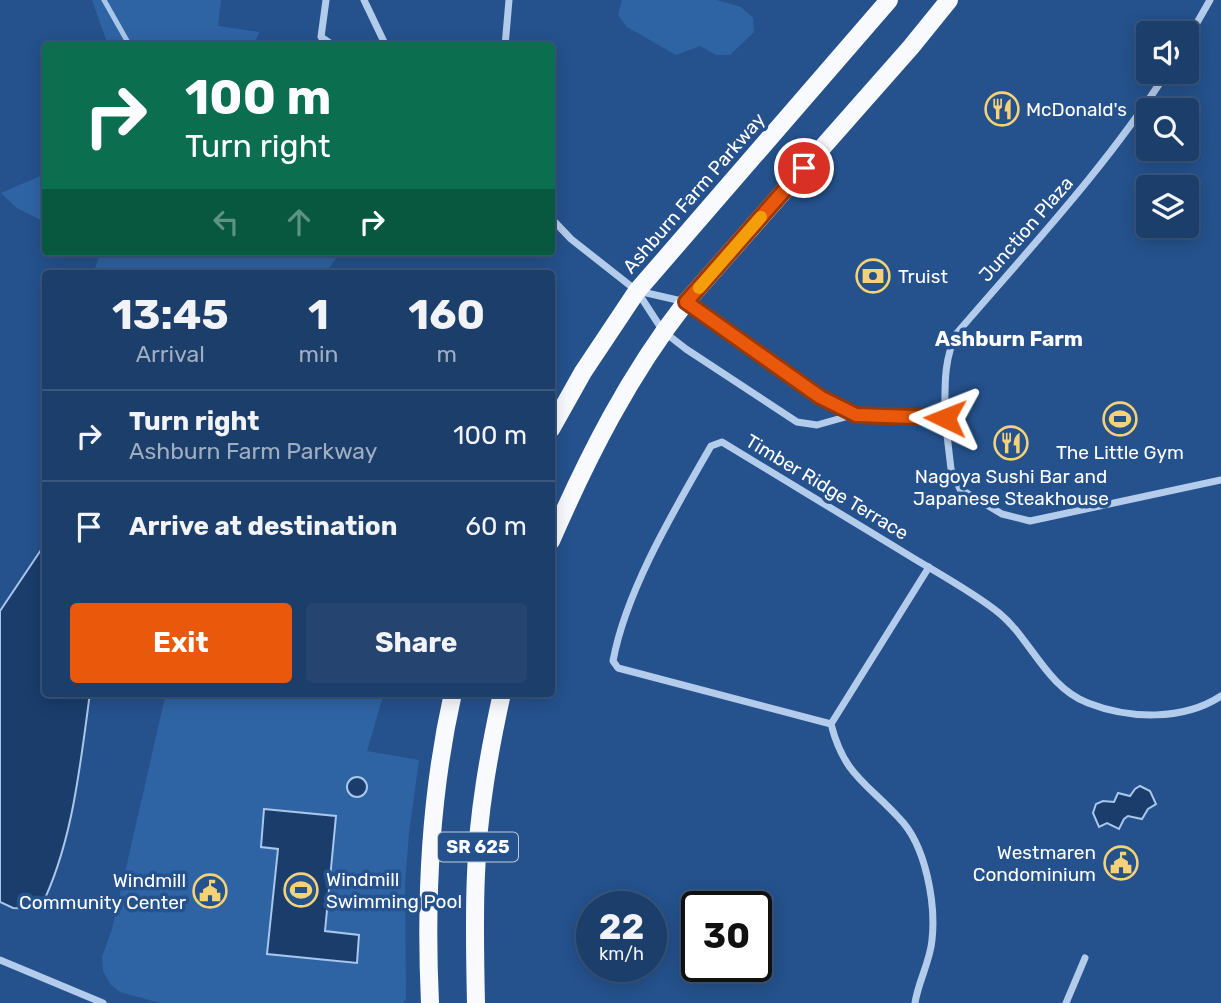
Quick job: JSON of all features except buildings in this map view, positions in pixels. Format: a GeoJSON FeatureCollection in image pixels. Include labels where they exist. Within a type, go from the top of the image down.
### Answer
{"type":"FeatureCollection","features":[{"type":"Feature","properties":{"kind":"main road","name":"Ashburn Farm Parkway"},"geometry":{"type":"LineString","coordinates":[[555,422],[583,372],[637,291],[889,0]]}},
{"type":"Feature","properties":{"kind":"main road"},"geometry":{"type":"LineString","coordinates":[[555,532],[605,426],[663,331],[949,0]]}},
{"type":"Feature","properties":{"kind":"main road","name":"SR 625"},"geometry":{"type":"LineString","coordinates":[[430,1003],[427,955],[430,850],[439,760],[452,697]]}},
{"type":"Feature","properties":{"kind":"main road","name":"SR 625"},"geometry":{"type":"LineString","coordinates":[[476,1003],[475,873],[491,740],[501,697]]}},
{"type":"Feature","properties":{"kind":"street"},"geometry":{"type":"LineString","coordinates":[[326,0],[321,37],[328,42]]}},
{"type":"Feature","properties":{"kind":"street"},"geometry":{"type":"LineString","coordinates":[[364,0],[384,42]]}},
{"type":"Feature","properties":{"kind":"street"},"geometry":{"type":"LineString","coordinates":[[505,42],[509,0]]}},
{"type":"Feature","properties":{"kind":"street"},"geometry":{"type":"LineString","coordinates":[[1198,21],[1210,0]]}},
{"type":"Feature","properties":{"kind":"street","name":"Junction Plaza"},"geometry":{"type":"LineString","coordinates":[[1160,84],[1096,172],[957,333],[949,348],[946,366],[945,418],[951,469],[960,489],[1002,514],[1030,521],[1221,480]]}},
{"type":"Feature","properties":{"kind":"street"},"geometry":{"type":"LineString","coordinates":[[555,222],[571,239],[637,291],[663,331],[797,422],[817,425],[856,415],[945,418]]}},
{"type":"Feature","properties":{"kind":"street"},"geometry":{"type":"LineString","coordinates":[[637,291],[686,302],[820,397],[856,415]]}},
{"type":"Feature","properties":{"kind":"street","name":"Timber Ridge Terrace"},"geometry":{"type":"LineString","coordinates":[[831,724],[618,668],[613,661],[635,593],[668,521],[711,446],[722,442],[929,567],[999,613],[1053,679],[1085,702],[1109,709],[1157,715],[1206,706],[1221,696]]}},
{"type":"Feature","properties":{"kind":"street"},"geometry":{"type":"LineString","coordinates":[[915,1003],[932,941],[930,891],[923,864],[915,841],[902,820],[846,764],[837,746],[831,724],[929,567]]}},
{"type":"Feature","properties":{"kind":"street"},"geometry":{"type":"LineString","coordinates":[[1066,1003],[1085,958]]}},
{"type":"Feature","properties":{"kind":"street"},"geometry":{"type":"LineString","coordinates":[[0,960],[103,1003]]}},
{"type":"Feature","properties":{"kind":"shaded area"},"geometry":{"type":"Polygon","coordinates":[[[92,0],[221,0],[218,26],[259,32],[256,40],[245,42],[107,42],[92,0]]]}},
{"type":"Feature","properties":{"kind":"shaded area"},"geometry":{"type":"Polygon","coordinates":[[[622,0],[717,0],[741,7],[753,18],[754,32],[730,55],[716,55],[700,46],[676,55],[627,27],[618,15],[622,0]]]}},
{"type":"Feature","properties":{"kind":"shaded area"},"geometry":{"type":"Polygon","coordinates":[[[42,175],[42,220],[17,208],[1,193],[42,175]]]}},
{"type":"Feature","properties":{"kind":"shaded area"},"geometry":{"type":"Polygon","coordinates":[[[99,256],[337,256],[328,270],[94,270],[99,256]]]}},
{"type":"Feature","properties":{"kind":"shaded area"},"geometry":{"type":"Polygon","coordinates":[[[42,548],[42,697],[89,697],[68,831],[40,909],[13,908],[0,902],[0,611],[42,548]]]}},
{"type":"Feature","properties":{"kind":"shaded area"},"geometry":{"type":"Polygon","coordinates":[[[165,697],[383,697],[367,751],[419,760],[405,884],[406,999],[403,1003],[160,1003],[120,992],[111,985],[103,971],[102,957],[112,929],[165,697]]]}},
{"type":"Feature","properties":{"kind":"shaded area"},"geometry":{"type":"Polygon","coordinates":[[[353,777],[361,777],[367,787],[361,797],[353,797],[347,791],[347,783],[353,777]]]}},
{"type":"Feature","properties":{"kind":"shaded area"},"geometry":{"type":"Polygon","coordinates":[[[1140,786],[1150,791],[1156,804],[1148,809],[1142,819],[1128,816],[1119,829],[1107,823],[1099,827],[1093,813],[1096,804],[1103,801],[1114,802],[1118,793],[1130,796],[1140,786]]]}},
{"type":"Feature","properties":{"kind":"shaded area","name":"Windmill Swimming Pool"},"geometry":{"type":"Polygon","coordinates":[[[264,809],[336,816],[325,931],[359,935],[357,963],[267,954],[278,849],[261,847],[264,809]]]}},
{"type":"Feature","properties":{"kind":"waterway"},"geometry":{"type":"LineString","coordinates":[[104,0],[128,42]]}},
{"type":"Feature","properties":{"kind":"slow traffic"},"geometry":{"type":"LineString","coordinates":[[699,288],[761,217]]}},
{"type":"Feature","properties":{"kind":"place","name":"McDonald's"},"geometry":{"type":"Point","coordinates":[1002,109]}},
{"type":"Feature","properties":{"kind":"place","name":"Truist"},"geometry":{"type":"Point","coordinates":[873,276]}},
{"type":"Feature","properties":{"kind":"place","name":"The Little Gym"},"geometry":{"type":"Point","coordinates":[1120,419]}},
{"type":"Feature","properties":{"kind":"place","name":"Nagoya Sushi Bar and Japanese Steakhouse"},"geometry":{"type":"Point","coordinates":[1011,443]}},
{"type":"Feature","properties":{"kind":"place","name":"Westmaren Condominium"},"geometry":{"type":"Point","coordinates":[1121,863]}},
{"type":"Feature","properties":{"kind":"place","name":"Windmill Swimming Pool"},"geometry":{"type":"Point","coordinates":[301,890]}},
{"type":"Feature","properties":{"kind":"place","name":"Windmill Community Center"},"geometry":{"type":"Point","coordinates":[210,891]}},
{"type":"Feature","properties":{"kind":"district","name":"Ashburn Farm"},"geometry":{"type":"Point","coordinates":[1009,338]}},
{"type":"Feature","properties":{"kind":"route"},"geometry":{"type":"LineString","coordinates":[[804,168],[686,302],[820,397],[856,415],[945,418]]}}]}
